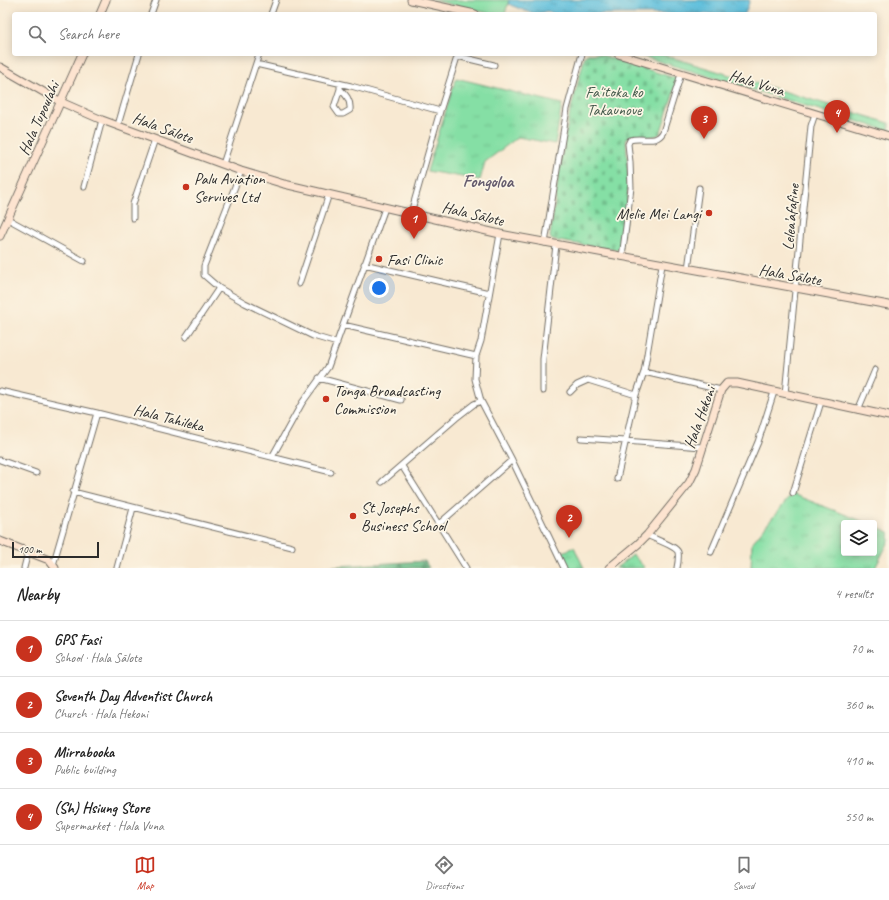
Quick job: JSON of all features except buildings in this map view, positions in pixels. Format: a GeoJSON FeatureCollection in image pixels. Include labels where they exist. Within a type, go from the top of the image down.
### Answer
{"type":"FeatureCollection","features":[{"type":"Feature","properties":{"kind":"main road"},"geometry":{"type":"LineString","coordinates":[[101,12],[106,0]]}},
{"type":"Feature","properties":{"kind":"main road"},"geometry":{"type":"LineString","coordinates":[[411,0],[463,12]]}},
{"type":"Feature","properties":{"kind":"main road","name":"Hala Tupoulahi"},"geometry":{"type":"LineString","coordinates":[[0,236],[81,56]]}},
{"type":"Feature","properties":{"kind":"main road","name":"Hala Vuna"},"geometry":{"type":"LineString","coordinates":[[624,56],[889,136]]}},
{"type":"Feature","properties":{"kind":"main road","name":"Hala Sālote"},"geometry":{"type":"LineString","coordinates":[[0,67],[61,102],[102,120],[241,171],[284,184],[500,234],[662,265],[889,305]]}},
{"type":"Feature","properties":{"kind":"main road","name":"Hala Hekoni"},"geometry":{"type":"LineString","coordinates":[[609,568],[647,535],[689,483],[696,469],[721,390],[727,383],[732,382],[889,416]]}},
{"type":"Feature","properties":{"kind":"main road"},"geometry":{"type":"LineString","coordinates":[[0,541],[49,560],[54,567]]}},
{"type":"Feature","properties":{"kind":"street"},"geometry":{"type":"LineString","coordinates":[[152,12],[156,0]]}},
{"type":"Feature","properties":{"kind":"street"},"geometry":{"type":"LineString","coordinates":[[272,12],[276,0]]}},
{"type":"Feature","properties":{"kind":"street"},"geometry":{"type":"LineString","coordinates":[[118,126],[138,56]]}},
{"type":"Feature","properties":{"kind":"street"},"geometry":{"type":"LineString","coordinates":[[223,164],[258,56]]}},
{"type":"Feature","properties":{"kind":"street"},"geometry":{"type":"LineString","coordinates":[[411,213],[440,111],[458,56]]}},
{"type":"Feature","properties":{"kind":"street"},"geometry":{"type":"LineString","coordinates":[[462,56],[494,65]]}},
{"type":"Feature","properties":{"kind":"street"},"geometry":{"type":"LineString","coordinates":[[545,243],[567,109],[581,56]]}},
{"type":"Feature","properties":{"kind":"street"},"geometry":{"type":"LineString","coordinates":[[256,64],[440,111]]}},
{"type":"Feature","properties":{"kind":"street"},"geometry":{"type":"LineString","coordinates":[[622,257],[631,188],[628,144],[630,140],[635,138],[656,139],[660,137],[663,132],[681,74]]}},
{"type":"Feature","properties":{"kind":"street"},"geometry":{"type":"LineString","coordinates":[[340,86],[350,100],[351,105],[350,110],[343,114],[339,114],[334,107],[334,102],[340,86]]}},
{"type":"Feature","properties":{"kind":"street","name":"Lelea’afafine"},"geometry":{"type":"LineString","coordinates":[[785,394],[811,126],[815,114]]}},
{"type":"Feature","properties":{"kind":"street"},"geometry":{"type":"LineString","coordinates":[[84,187],[102,120]]}},
{"type":"Feature","properties":{"kind":"street"},"geometry":{"type":"LineString","coordinates":[[133,218],[133,204],[155,139]]}},
{"type":"Feature","properties":{"kind":"street"},"geometry":{"type":"LineString","coordinates":[[241,171],[204,266],[204,275],[220,288],[245,303],[306,332],[337,343]]}},
{"type":"Feature","properties":{"kind":"street"},"geometry":{"type":"LineString","coordinates":[[688,269],[699,188]]}},
{"type":"Feature","properties":{"kind":"street"},"geometry":{"type":"LineString","coordinates":[[299,284],[329,194]]}},
{"type":"Feature","properties":{"kind":"street"},"geometry":{"type":"LineString","coordinates":[[272,457],[302,403],[328,367],[385,208]]}},
{"type":"Feature","properties":{"kind":"street"},"geometry":{"type":"LineString","coordinates":[[8,219],[84,261]]}},
{"type":"Feature","properties":{"kind":"street"},"geometry":{"type":"LineString","coordinates":[[500,234],[481,341],[476,356],[475,379],[481,400],[512,460],[564,568]]}},
{"type":"Feature","properties":{"kind":"street"},"geometry":{"type":"LineString","coordinates":[[543,391],[544,359],[556,245]]}},
{"type":"Feature","properties":{"kind":"street"},"geometry":{"type":"LineString","coordinates":[[364,264],[489,293]]}},
{"type":"Feature","properties":{"kind":"street"},"geometry":{"type":"LineString","coordinates":[[617,479],[636,395],[644,372],[662,265]]}},
{"type":"Feature","properties":{"kind":"street"},"geometry":{"type":"LineString","coordinates":[[186,337],[220,288]]}},
{"type":"Feature","properties":{"kind":"street"},"geometry":{"type":"LineString","coordinates":[[343,325],[476,356]]}},
{"type":"Feature","properties":{"kind":"street"},"geometry":{"type":"LineString","coordinates":[[858,410],[875,370]]}},
{"type":"Feature","properties":{"kind":"street"},"geometry":{"type":"LineString","coordinates":[[644,372],[721,390]]}},
{"type":"Feature","properties":{"kind":"street"},"geometry":{"type":"LineString","coordinates":[[320,378],[401,400]]}},
{"type":"Feature","properties":{"kind":"street"},"geometry":{"type":"LineString","coordinates":[[570,392],[577,385],[588,380],[636,395]]}},
{"type":"Feature","properties":{"kind":"street","name":"Hala Tahileka"},"geometry":{"type":"LineString","coordinates":[[0,391],[97,412],[331,472]]}},
{"type":"Feature","properties":{"kind":"street"},"geometry":{"type":"LineString","coordinates":[[711,552],[758,442],[774,392]]}},
{"type":"Feature","properties":{"kind":"street"},"geometry":{"type":"LineString","coordinates":[[382,482],[456,418],[481,400]]}},
{"type":"Feature","properties":{"kind":"street"},"geometry":{"type":"LineString","coordinates":[[793,493],[821,402]]}},
{"type":"Feature","properties":{"kind":"street"},"geometry":{"type":"LineString","coordinates":[[54,567],[73,492],[97,412]]}},
{"type":"Feature","properties":{"kind":"street"},"geometry":{"type":"LineString","coordinates":[[580,438],[702,447]]}},
{"type":"Feature","properties":{"kind":"street"},"geometry":{"type":"LineString","coordinates":[[0,460],[36,473]]}},
{"type":"Feature","properties":{"kind":"street"},"geometry":{"type":"LineString","coordinates":[[438,524],[512,460]]}},
{"type":"Feature","properties":{"kind":"street"},"geometry":{"type":"LineString","coordinates":[[402,466],[466,568]]}},
{"type":"Feature","properties":{"kind":"street"},"geometry":{"type":"LineString","coordinates":[[73,492],[292,547]]}},
{"type":"Feature","properties":{"kind":"street"},"geometry":{"type":"LineString","coordinates":[[117,568],[133,508]]}},
{"type":"Feature","properties":{"kind":"street"},"geometry":{"type":"LineString","coordinates":[[647,535],[655,540],[676,548],[678,551],[677,568]]}},
{"type":"Feature","properties":{"kind":"street"},"geometry":{"type":"LineString","coordinates":[[24,568],[28,552]]}},
{"type":"Feature","properties":{"kind":"green space"},"geometry":{"type":"Polygon","coordinates":[[[432,0],[509,0],[506,12],[483,12],[432,0]]]}},
{"type":"Feature","properties":{"kind":"green space","name":"Fa'itoka ko Takaunove"},"geometry":{"type":"Polygon","coordinates":[[[585,56],[604,56],[678,79],[660,134],[652,137],[626,138],[628,174],[627,206],[621,248],[616,250],[552,240],[550,237],[561,159],[570,112],[585,56]]]}},
{"type":"Feature","properties":{"kind":"green space"},"geometry":{"type":"Polygon","coordinates":[[[642,56],[667,56],[889,123],[889,131],[642,56]]]}},
{"type":"Feature","properties":{"kind":"green space"},"geometry":{"type":"Polygon","coordinates":[[[456,78],[562,104],[555,144],[518,137],[485,162],[480,180],[427,171],[456,78]]]}},
{"type":"Feature","properties":{"kind":"green space"},"geometry":{"type":"Polygon","coordinates":[[[792,494],[859,520],[841,520],[841,556],[877,556],[877,527],[889,532],[889,541],[875,568],[751,568],[752,543],[792,494]]]}},
{"type":"Feature","properties":{"kind":"green space"},"geometry":{"type":"Polygon","coordinates":[[[574,547],[584,568],[568,568],[561,553],[574,547]]]}},
{"type":"Feature","properties":{"kind":"green space"},"geometry":{"type":"Polygon","coordinates":[[[633,555],[645,568],[616,568],[633,555]]]}},
{"type":"Feature","properties":{"kind":"green space"},"geometry":{"type":"Polygon","coordinates":[[[425,561],[429,568],[300,568],[425,561]]]}},
{"type":"Feature","properties":{"kind":"water"},"geometry":{"type":"Polygon","coordinates":[[[509,0],[750,0],[746,12],[527,12],[508,4],[509,0]]]}},
{"type":"Feature","properties":{"kind":"place","name":"(Sh) Hsiung Store"},"geometry":{"type":"Point","coordinates":[837,133]}},
{"type":"Feature","properties":{"kind":"place","name":"Mirrabooka"},"geometry":{"type":"Point","coordinates":[704,139]}},
{"type":"Feature","properties":{"kind":"place","name":"Palu Aviation Servives Ltd"},"geometry":{"type":"Point","coordinates":[186,187]}},
{"type":"Feature","properties":{"kind":"place","name":"Melie Mei Langi"},"geometry":{"type":"Point","coordinates":[709,213]}},
{"type":"Feature","properties":{"kind":"place","name":"GPS Fasi"},"geometry":{"type":"Point","coordinates":[414,239]}},
{"type":"Feature","properties":{"kind":"place","name":"Fasi Clinic"},"geometry":{"type":"Point","coordinates":[379,259]}},
{"type":"Feature","properties":{"kind":"place","name":"Tonga Broadcasting Commission"},"geometry":{"type":"Point","coordinates":[326,399]}},
{"type":"Feature","properties":{"kind":"place","name":"St Josephs Business School"},"geometry":{"type":"Point","coordinates":[353,516]}},
{"type":"Feature","properties":{"kind":"place","name":"Seventh Day Adventist Church"},"geometry":{"type":"Point","coordinates":[569,538]}},
{"type":"Feature","properties":{"kind":"district","name":"Fongoloa"},"geometry":{"type":"Point","coordinates":[488,181]}}]}
